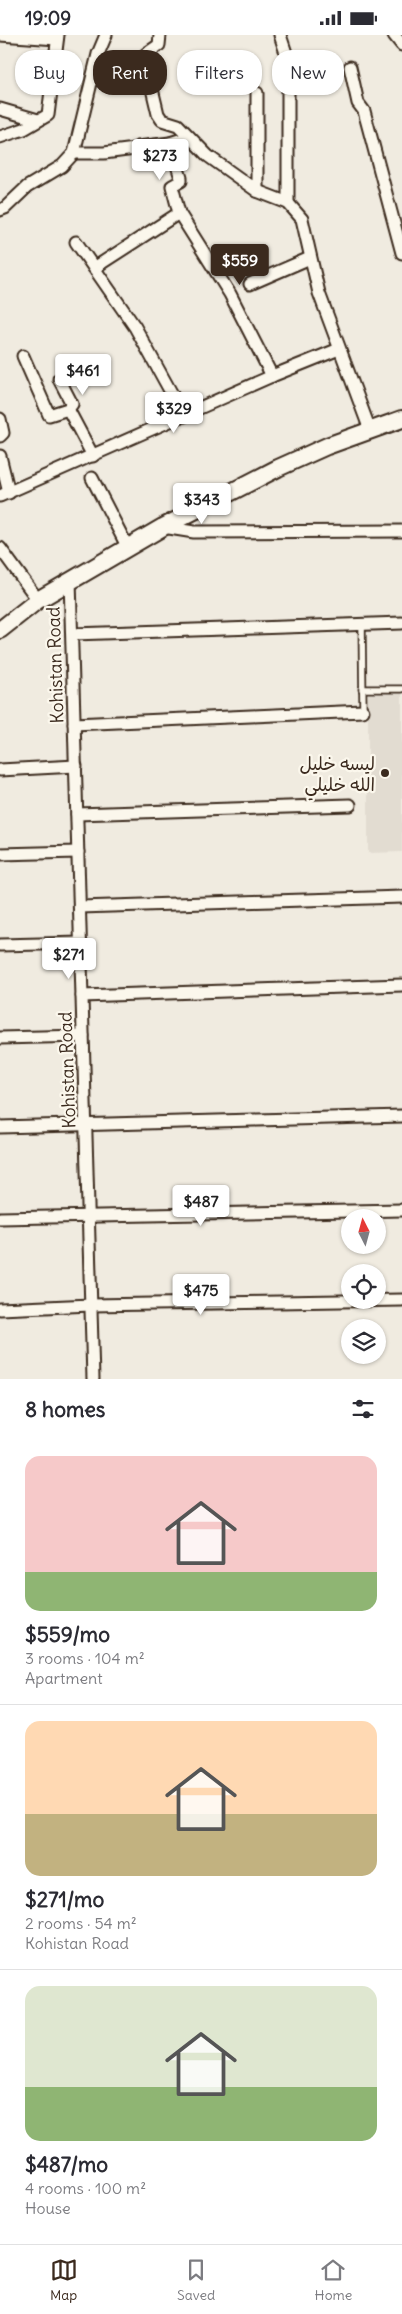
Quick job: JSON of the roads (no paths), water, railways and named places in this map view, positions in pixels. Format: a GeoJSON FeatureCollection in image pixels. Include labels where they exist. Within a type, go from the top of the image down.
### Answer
{"type":"FeatureCollection","features":[{"type":"Feature","properties":{"kind":"main road"},"geometry":{"type":"LineString","coordinates":[[0,630],[24,609],[38,600],[127,546],[163,527],[278,468],[370,430],[402,419]]}},
{"type":"Feature","properties":{"kind":"street"},"geometry":{"type":"LineString","coordinates":[[0,35],[57,37],[48,115],[24,129],[0,137]]}},
{"type":"Feature","properties":{"kind":"street"},"geometry":{"type":"LineString","coordinates":[[0,209],[5,208],[27,187],[62,165],[74,153],[98,54],[106,35]]}},
{"type":"Feature","properties":{"kind":"street"},"geometry":{"type":"LineString","coordinates":[[160,35],[160,44],[146,54],[158,114],[162,120],[178,125],[208,156],[257,191],[288,203],[302,219],[310,258],[339,349],[370,430]]}},
{"type":"Feature","properties":{"kind":"street"},"geometry":{"type":"LineString","coordinates":[[280,35],[287,55],[288,73],[288,203]]}},
{"type":"Feature","properties":{"kind":"street"},"geometry":{"type":"LineString","coordinates":[[394,35],[402,45]]}},
{"type":"Feature","properties":{"kind":"street"},"geometry":{"type":"LineString","coordinates":[[350,67],[358,103],[364,111],[402,253]]}},
{"type":"Feature","properties":{"kind":"street"},"geometry":{"type":"LineString","coordinates":[[257,95],[257,191]]}},
{"type":"Feature","properties":{"kind":"street"},"geometry":{"type":"LineString","coordinates":[[0,109],[38,120]]}},
{"type":"Feature","properties":{"kind":"street"},"geometry":{"type":"LineString","coordinates":[[74,153],[104,153],[170,143],[189,137]]}},
{"type":"Feature","properties":{"kind":"street"},"geometry":{"type":"LineString","coordinates":[[170,143],[181,178],[181,181],[172,186],[178,213],[230,294],[272,376]]}},
{"type":"Feature","properties":{"kind":"street"},"geometry":{"type":"LineString","coordinates":[[94,268],[178,213]]}},
{"type":"Feature","properties":{"kind":"street"},"geometry":{"type":"LineString","coordinates":[[76,243],[134,327],[184,416]]}},
{"type":"Feature","properties":{"kind":"street"},"geometry":{"type":"LineString","coordinates":[[250,284],[310,258]]}},
{"type":"Feature","properties":{"kind":"street"},"geometry":{"type":"LineString","coordinates":[[0,456],[5,495],[272,376],[339,349]]}},
{"type":"Feature","properties":{"kind":"street"},"geometry":{"type":"LineString","coordinates":[[23,356],[48,413],[52,415],[68,409],[72,404],[59,379]]}},
{"type":"Feature","properties":{"kind":"street"},"geometry":{"type":"LineString","coordinates":[[68,409],[93,455]]}},
{"type":"Feature","properties":{"kind":"street"},"geometry":{"type":"LineString","coordinates":[[0,419],[3,433],[0,436]]}},
{"type":"Feature","properties":{"kind":"street"},"geometry":{"type":"LineString","coordinates":[[92,478],[127,546]]}},
{"type":"Feature","properties":{"kind":"street"},"geometry":{"type":"LineString","coordinates":[[163,527],[194,532],[402,531]]}},
{"type":"Feature","properties":{"kind":"street"},"geometry":{"type":"LineString","coordinates":[[0,548],[38,600]]}},
{"type":"Feature","properties":{"kind":"street","name":"Kohistan Road"},"geometry":{"type":"LineString","coordinates":[[70,580],[94,1379]]}},
{"type":"Feature","properties":{"kind":"street"},"geometry":{"type":"LineString","coordinates":[[73,634],[402,623]]}},
{"type":"Feature","properties":{"kind":"street"},"geometry":{"type":"LineString","coordinates":[[74,724],[363,711]]}},
{"type":"Feature","properties":{"kind":"street"},"geometry":{"type":"LineString","coordinates":[[0,770],[76,766]]}},
{"type":"Feature","properties":{"kind":"street"},"geometry":{"type":"LineString","coordinates":[[77,814],[350,805]]}},
{"type":"Feature","properties":{"kind":"street"},"geometry":{"type":"LineString","coordinates":[[0,854],[78,852]]}},
{"type":"Feature","properties":{"kind":"street"},"geometry":{"type":"LineString","coordinates":[[80,907],[402,897]]}},
{"type":"Feature","properties":{"kind":"street"},"geometry":{"type":"LineString","coordinates":[[0,945],[81,943]]}},
{"type":"Feature","properties":{"kind":"street"},"geometry":{"type":"LineString","coordinates":[[82,996],[402,985]]}},
{"type":"Feature","properties":{"kind":"street"},"geometry":{"type":"LineString","coordinates":[[0,1038],[84,1036]]}},
{"type":"Feature","properties":{"kind":"street"},"geometry":{"type":"LineString","coordinates":[[0,1127],[402,1117]]}},
{"type":"Feature","properties":{"kind":"street"},"geometry":{"type":"LineString","coordinates":[[0,1218],[402,1210]]}},
{"type":"Feature","properties":{"kind":"street"},"geometry":{"type":"LineString","coordinates":[[0,1309],[91,1305],[402,1300]]}},
{"type":"Feature","properties":{"kind":"lane"},"geometry":{"type":"LineString","coordinates":[[362,623],[363,711]]}},
{"type":"Feature","properties":{"kind":"lane"},"geometry":{"type":"LineString","coordinates":[[362,689],[402,689]]}},
{"type":"Feature","properties":{"kind":"place","name":"ليسه خليل الله خليلي"},"geometry":{"type":"Point","coordinates":[385,773]}}]}
